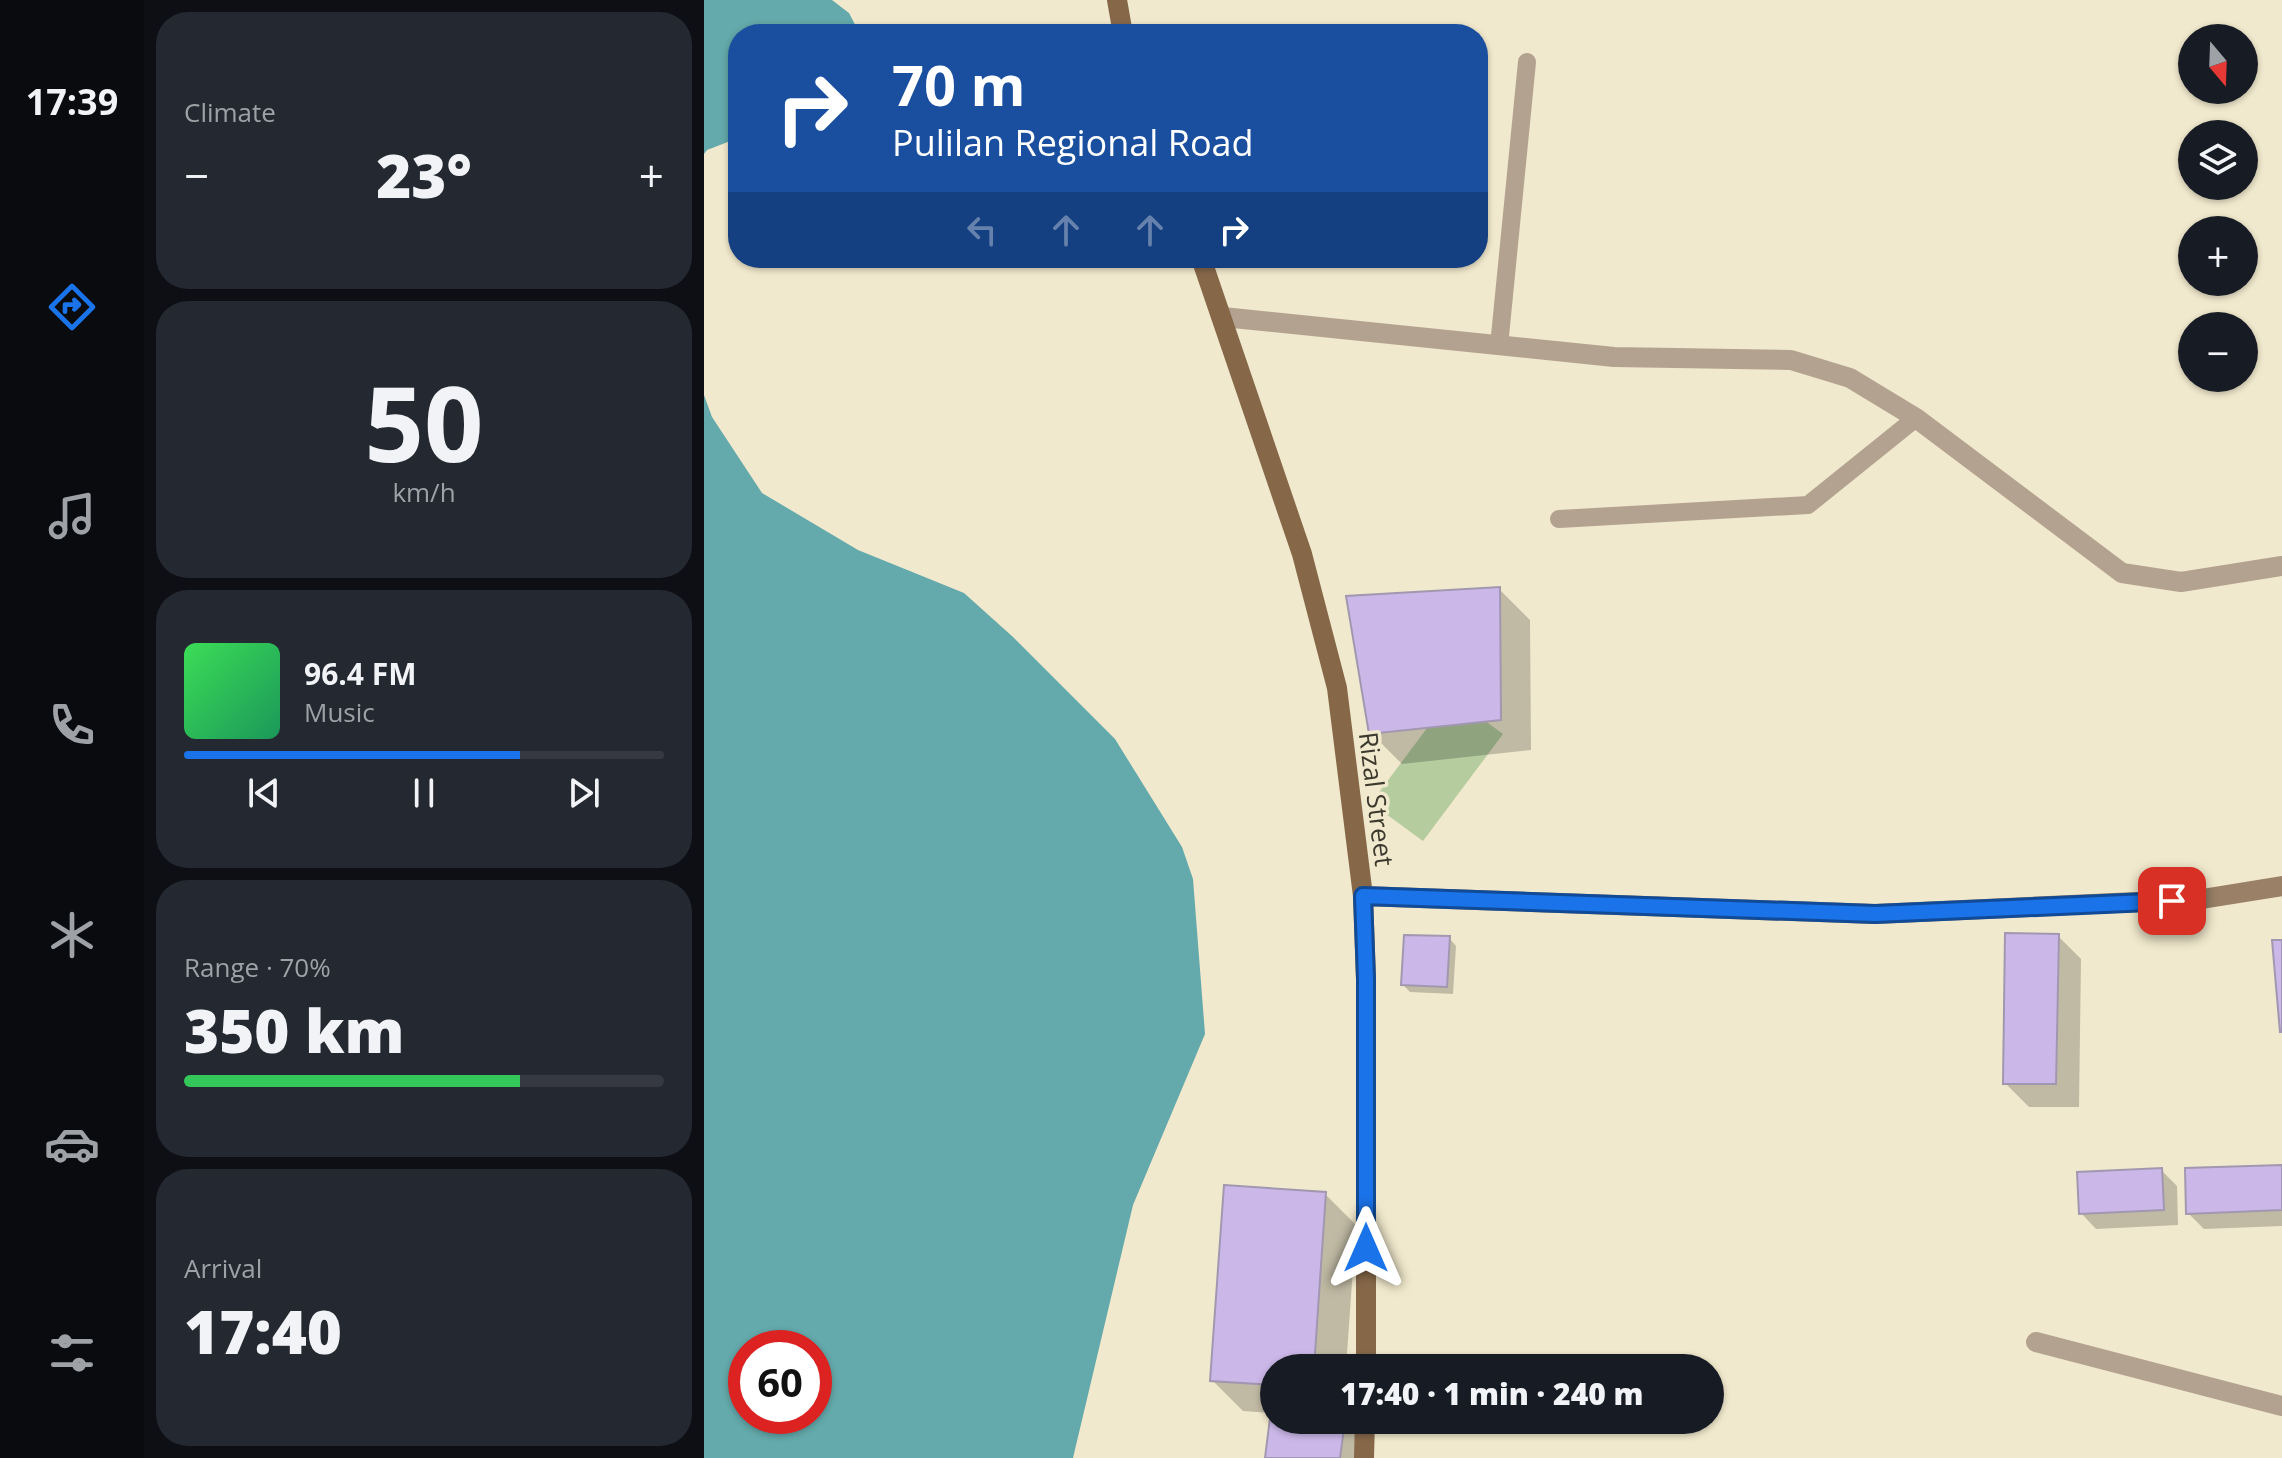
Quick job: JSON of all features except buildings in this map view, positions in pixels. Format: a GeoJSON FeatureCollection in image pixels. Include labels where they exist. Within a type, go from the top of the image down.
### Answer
{"type":"FeatureCollection","features":[{"type":"Feature","properties":{"kind":"main road"},"geometry":{"type":"LineString","coordinates":[[1117,0],[1121,24]]}},
{"type":"Feature","properties":{"kind":"main road","name":"Rizal Street"},"geometry":{"type":"LineString","coordinates":[[1205,268],[1302,554],[1337,688],[1363,896],[1366,979],[1366,1354]]}},
{"type":"Feature","properties":{"kind":"main road"},"geometry":{"type":"LineString","coordinates":[[1363,896],[1875,914],[2202,899],[2282,886]]}},
{"type":"Feature","properties":{"kind":"main road"},"geometry":{"type":"LineString","coordinates":[[1364,1458],[1365,1434]]}},
{"type":"Feature","properties":{"kind":"street"},"geometry":{"type":"LineString","coordinates":[[1223,317],[1614,357],[1791,360],[1850,378],[1916,418],[2122,573],[2181,582],[2282,566]]}},
{"type":"Feature","properties":{"kind":"street"},"geometry":{"type":"LineString","coordinates":[[2036,1342],[2282,1406]]}},
{"type":"Feature","properties":{"kind":"lane"},"geometry":{"type":"LineString","coordinates":[[1499,346],[1527,62]]}},
{"type":"Feature","properties":{"kind":"lane"},"geometry":{"type":"LineString","coordinates":[[1559,519],[1808,505],[1916,418]]}},
{"type":"Feature","properties":{"kind":"green space"},"geometry":{"type":"Polygon","coordinates":[[[1451,696],[1503,734],[1423,841],[1371,803],[1451,696]]]}},
{"type":"Feature","properties":{"kind":"water"},"geometry":{"type":"Polygon","coordinates":[[[704,0],[832,0],[849,13],[855,24],[728,24],[728,142],[704,154],[704,0]]]}},
{"type":"Feature","properties":{"kind":"water"},"geometry":{"type":"Polygon","coordinates":[[[704,395],[712,417],[762,493],[858,550],[964,593],[1013,637],[1115,739],[1182,847],[1193,879],[1205,1034],[1133,1205],[1073,1458],[704,1458],[704,395]]]}},
{"type":"Feature","properties":{"kind":"route"},"geometry":{"type":"LineString","coordinates":[[1366,1248],[1363,896],[1875,914],[2172,901]]}}]}
